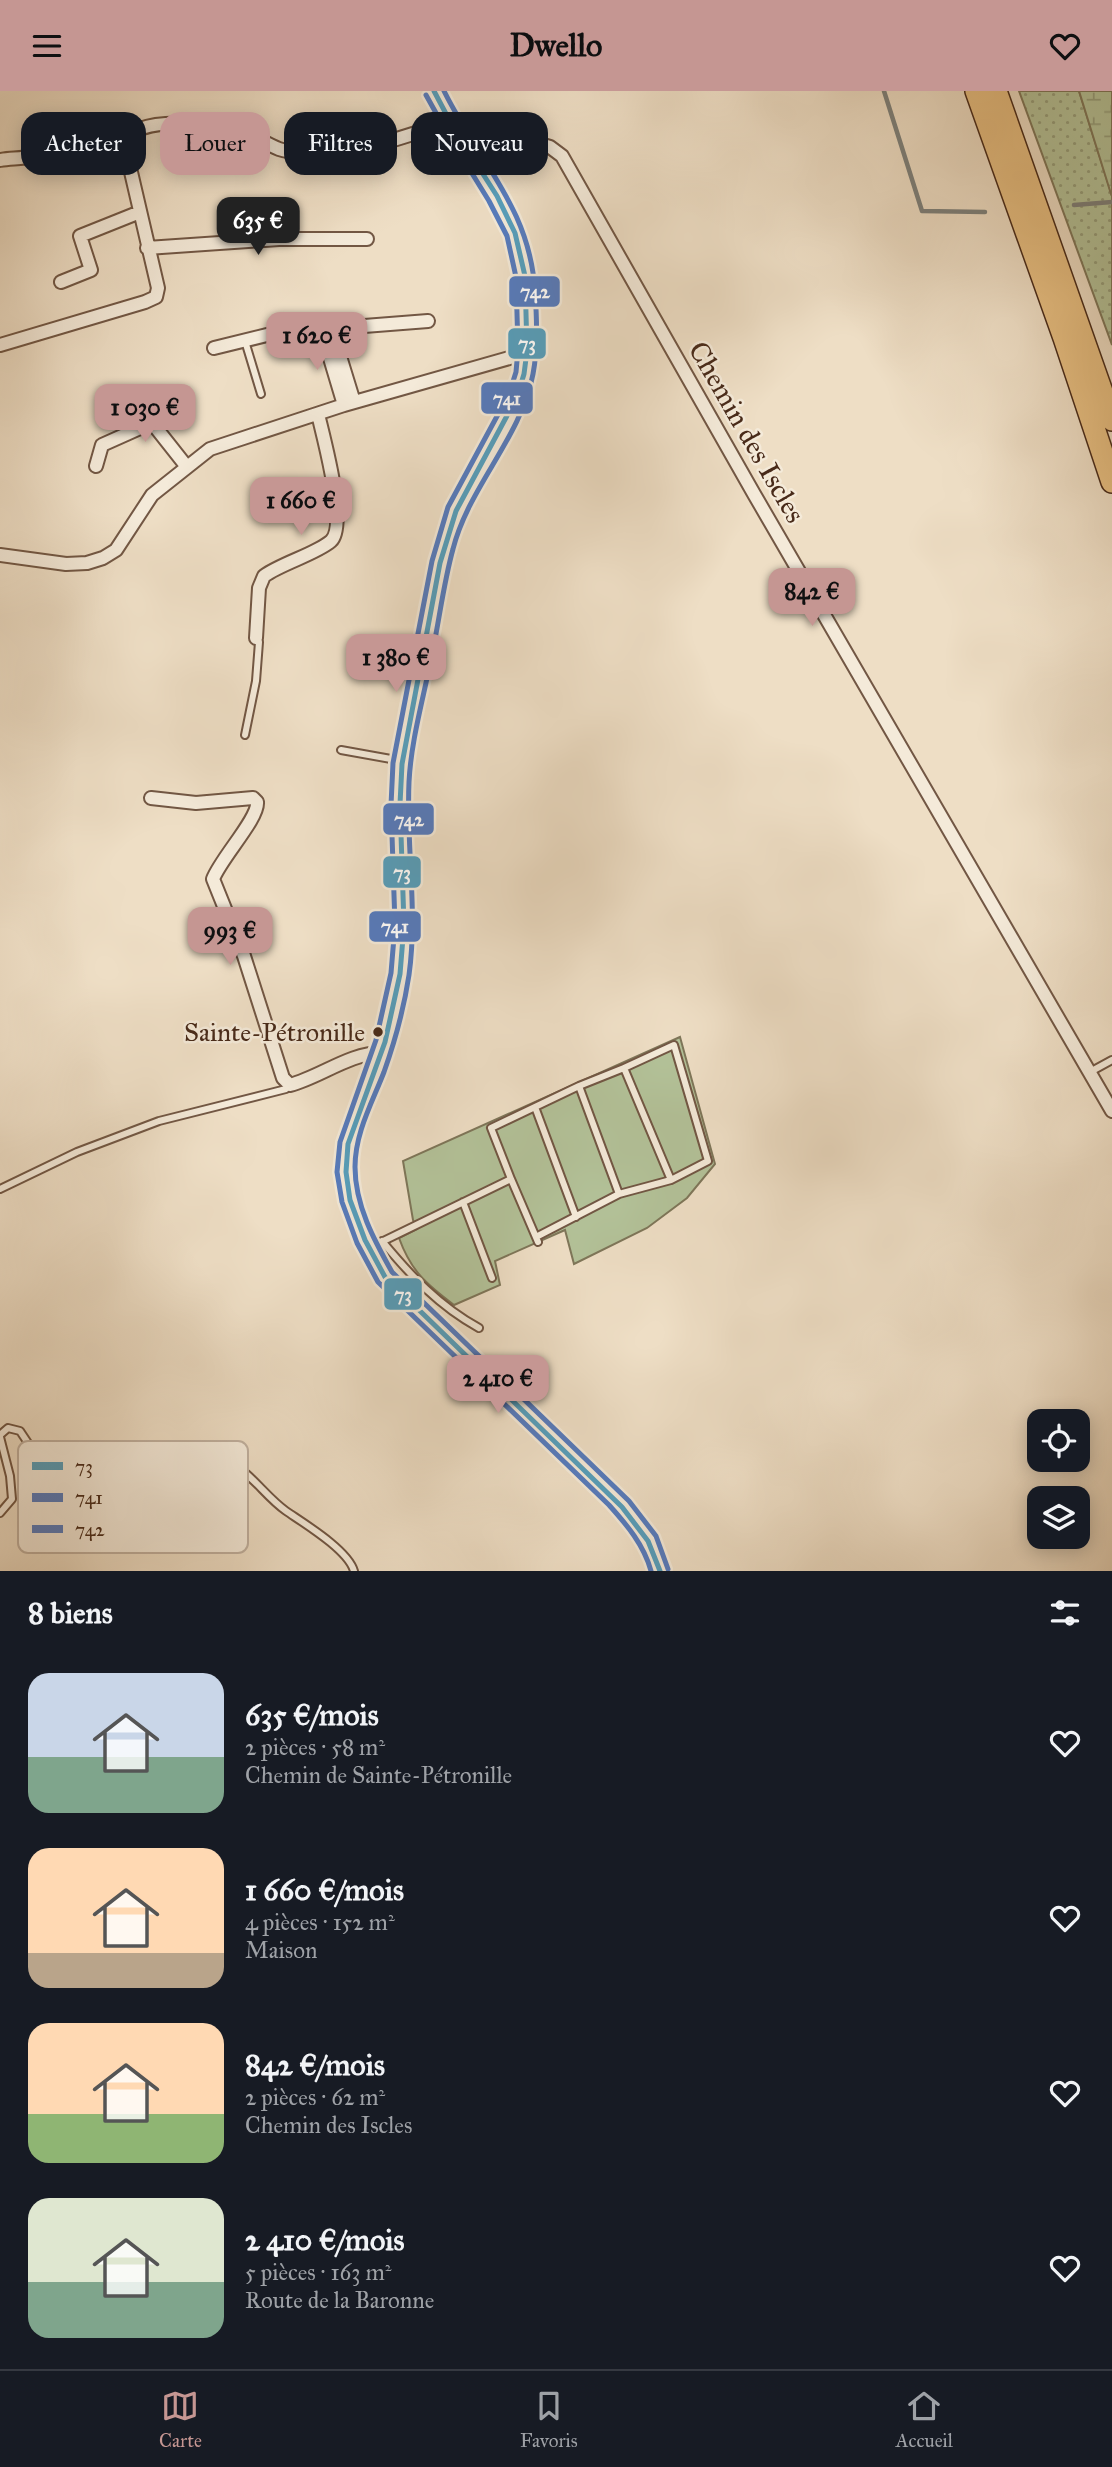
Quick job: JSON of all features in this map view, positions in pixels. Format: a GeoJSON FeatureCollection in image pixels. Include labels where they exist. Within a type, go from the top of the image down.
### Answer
{"type":"FeatureCollection","features":[{"type":"Feature","properties":{"kind":"highway"},"geometry":{"type":"LineString","coordinates":[[976,91],[1112,482]]}},
{"type":"Feature","properties":{"kind":"highway"},"geometry":{"type":"LineString","coordinates":[[996,91],[1112,420]]}},
{"type":"Feature","properties":{"kind":"main road"},"geometry":{"type":"LineString","coordinates":[[434,91],[446,112]]}},
{"type":"Feature","properties":{"kind":"main road"},"geometry":{"type":"LineString","coordinates":[[484,175],[499,200],[519,244],[524,275],[526,369],[517,394],[463,495],[448,534],[402,761],[400,799],[405,897],[404,946],[394,1010],[347,1144],[349,1194],[375,1245],[385,1277],[630,1515],[654,1549],[660,1571]]}},
{"type":"Feature","properties":{"kind":"street"},"geometry":{"type":"LineString","coordinates":[[146,127],[210,125],[243,131],[279,149],[312,154],[347,151],[411,133]]}},
{"type":"Feature","properties":{"kind":"street","name":"Chemin des Iscles"},"geometry":{"type":"LineString","coordinates":[[548,146],[562,156],[1112,1111]]}},
{"type":"Feature","properties":{"kind":"street"},"geometry":{"type":"LineString","coordinates":[[0,160],[21,157]]}},
{"type":"Feature","properties":{"kind":"street"},"geometry":{"type":"LineString","coordinates":[[0,345],[156,297],[158,288],[132,175]]}},
{"type":"Feature","properties":{"kind":"street"},"geometry":{"type":"LineString","coordinates":[[61,282],[91,270],[80,236],[140,212]]}},
{"type":"Feature","properties":{"kind":"street"},"geometry":{"type":"LineString","coordinates":[[147,248],[279,239],[367,239]]}},
{"type":"Feature","properties":{"kind":"street"},"geometry":{"type":"LineString","coordinates":[[214,348],[275,333],[428,321]]}},
{"type":"Feature","properties":{"kind":"street"},"geometry":{"type":"LineString","coordinates":[[326,328],[349,404]]}},
{"type":"Feature","properties":{"kind":"street"},"geometry":{"type":"LineString","coordinates":[[0,555],[66,564],[87,563],[103,558],[116,550],[152,495],[210,449],[349,404],[527,352]]}},
{"type":"Feature","properties":{"kind":"street"},"geometry":{"type":"LineString","coordinates":[[256,638],[260,582],[269,572],[331,541],[337,526],[334,492],[318,414]]}},
{"type":"Feature","properties":{"kind":"street"},"geometry":{"type":"LineString","coordinates":[[96,465],[102,445],[153,424],[187,467]]}},
{"type":"Feature","properties":{"kind":"street"},"geometry":{"type":"LineString","coordinates":[[150,798],[196,803],[253,799],[257,802],[256,814],[213,879],[244,956],[279,1069],[290,1085],[365,1055],[381,1053]]}},
{"type":"Feature","properties":{"kind":"lane"},"geometry":{"type":"LineString","coordinates":[[245,341],[261,394]]}},
{"type":"Feature","properties":{"kind":"lane"},"geometry":{"type":"LineString","coordinates":[[245,734],[256,681],[259,642],[256,638]]}},
{"type":"Feature","properties":{"kind":"lane"},"geometry":{"type":"LineString","coordinates":[[341,750],[402,761]]}},
{"type":"Feature","properties":{"kind":"lane"},"geometry":{"type":"LineString","coordinates":[[674,1045],[708,1161],[671,1180],[620,1194],[537,1239],[491,1128],[624,1068],[674,1045]]}},
{"type":"Feature","properties":{"kind":"lane"},"geometry":{"type":"LineString","coordinates":[[1090,1072],[1112,1060]]}},
{"type":"Feature","properties":{"kind":"lane"},"geometry":{"type":"LineString","coordinates":[[624,1068],[671,1180]]}},
{"type":"Feature","properties":{"kind":"lane"},"geometry":{"type":"LineString","coordinates":[[0,1189],[77,1152],[159,1121],[286,1089],[290,1085]]}},
{"type":"Feature","properties":{"kind":"lane"},"geometry":{"type":"LineString","coordinates":[[579,1086],[620,1194]]}},
{"type":"Feature","properties":{"kind":"lane"},"geometry":{"type":"LineString","coordinates":[[535,1107],[576,1217]]}},
{"type":"Feature","properties":{"kind":"lane"},"geometry":{"type":"LineString","coordinates":[[478,1328],[461,1318],[375,1245],[511,1179]]}},
{"type":"Feature","properties":{"kind":"lane"},"geometry":{"type":"LineString","coordinates":[[463,1202],[492,1277]]}},
{"type":"Feature","properties":{"kind":"lane"},"geometry":{"type":"LineString","coordinates":[[0,1513],[12,1499],[10,1476],[0,1436],[8,1428],[20,1430],[27,1441]]}},
{"type":"Feature","properties":{"kind":"lane"},"geometry":{"type":"LineString","coordinates":[[248,1476],[275,1503],[333,1546],[352,1565],[354,1571]]}},
{"type":"Feature","properties":{"kind":"green space"},"geometry":{"type":"Polygon","coordinates":[[[1019,91],[1079,91],[1112,196],[1112,345],[1019,91]]]}},
{"type":"Feature","properties":{"kind":"green space"},"geometry":{"type":"Polygon","coordinates":[[[1079,91],[1112,91],[1112,196],[1111,194],[1079,91]]]}},
{"type":"Feature","properties":{"kind":"green space"},"geometry":{"type":"Polygon","coordinates":[[[680,1037],[715,1164],[687,1198],[647,1228],[574,1264],[565,1230],[495,1261],[500,1285],[454,1305],[420,1276],[399,1238],[417,1229],[413,1220],[403,1161],[680,1037]]]}},
{"type":"Feature","properties":{"kind":"waterway"},"geometry":{"type":"LineString","coordinates":[[884,91],[922,211],[985,212]]}},
{"type":"Feature","properties":{"kind":"waterway"},"geometry":{"type":"LineString","coordinates":[[1074,205],[1112,202]]}},
{"type":"Feature","properties":{"kind":"transit line","name":"73"},"geometry":{"type":"LineString","coordinates":[[434,91],[453,127],[497,196],[515,233],[525,276],[527,351],[517,397],[456,511],[440,563],[402,764],[400,804],[404,925],[400,974],[385,1042],[348,1144],[346,1172],[350,1200],[365,1240],[385,1277],[622,1507],[648,1541],[660,1571]]}},
{"type":"Feature","properties":{"kind":"transit line","name":"742"},"geometry":{"type":"LineString","coordinates":[[444,91],[501,187],[524,236],[535,293],[536,354],[527,397],[507,441],[461,526],[446,576],[410,767],[412,927],[409,975],[392,1048],[358,1142],[355,1167],[358,1195],[367,1222],[392,1272],[629,1501],[656,1536],[668,1569]]}},
{"type":"Feature","properties":{"kind":"transit line","name":"741"},"geometry":{"type":"LineString","coordinates":[[426,95],[507,236],[516,277],[518,350],[516,372],[509,394],[448,507],[432,561],[393,763],[391,805],[395,925],[391,973],[376,1040],[340,1142],[337,1172],[342,1202],[357,1243],[378,1282],[609,1505],[639,1544],[651,1571]]}},
{"type":"Feature","properties":{"kind":"place","name":"Sainte-Pétronille"},"geometry":{"type":"Point","coordinates":[378,1032]}}]}
